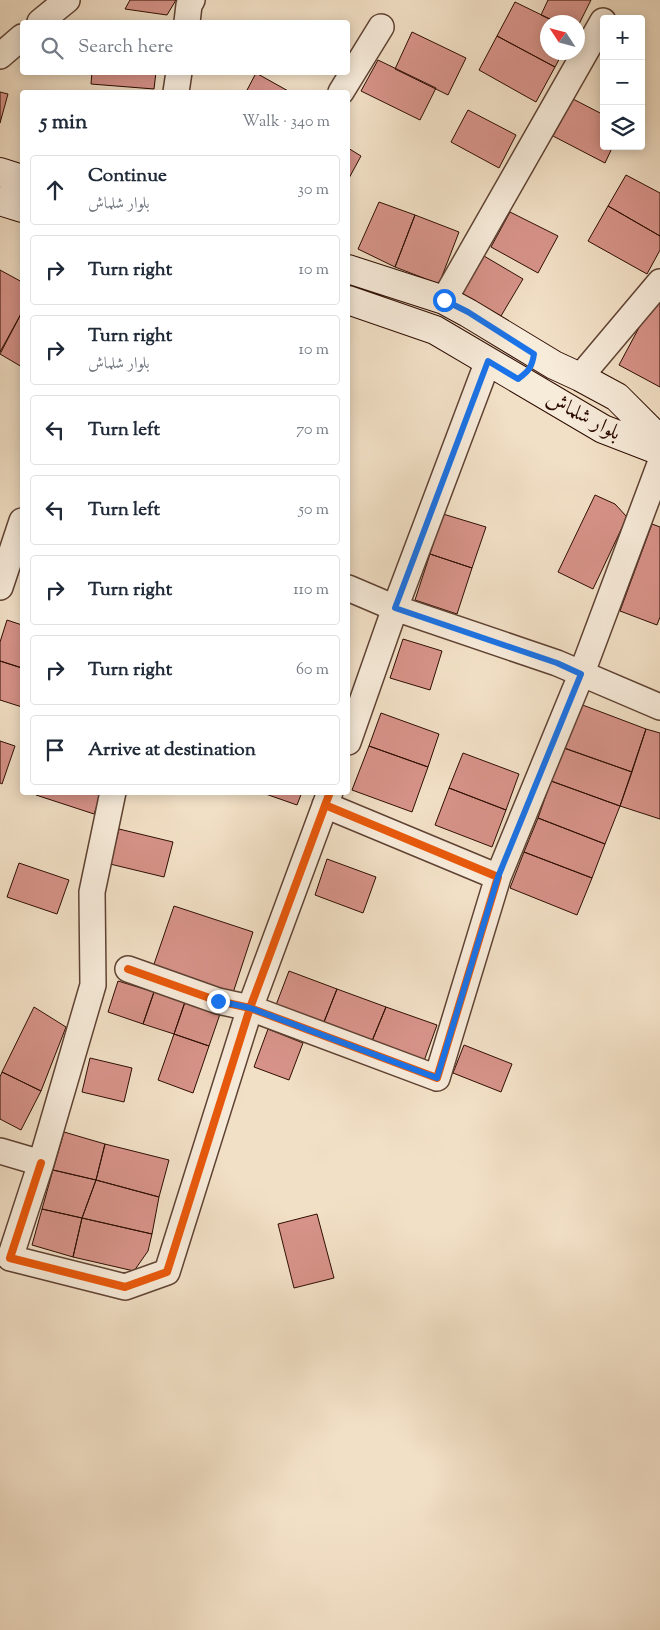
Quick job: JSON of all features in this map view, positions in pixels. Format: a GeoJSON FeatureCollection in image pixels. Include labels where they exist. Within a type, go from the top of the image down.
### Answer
{"type":"FeatureCollection","features":[{"type":"Feature","properties":{"kind":"main road"},"geometry":{"type":"LineString","coordinates":[[0,172],[20,178]]}},
{"type":"Feature","properties":{"kind":"main road"},"geometry":{"type":"LineString","coordinates":[[0,201],[20,207]]}},
{"type":"Feature","properties":{"kind":"main road","name":"بلوار شلماش"},"geometry":{"type":"LineString","coordinates":[[350,270],[444,300],[468,312],[544,360],[580,376],[617,397],[660,440]]}},
{"type":"Feature","properties":{"kind":"main road","name":"بلوار شلماش"},"geometry":{"type":"LineString","coordinates":[[350,301],[436,330],[603,429],[660,451]]}},
{"type":"Feature","properties":{"kind":"main road"},"geometry":{"type":"LineString","coordinates":[[529,386],[528,372],[532,366],[544,360]]}},
{"type":"Feature","properties":{"kind":"street"},"geometry":{"type":"LineString","coordinates":[[42,20],[67,0]]}},
{"type":"Feature","properties":{"kind":"street"},"geometry":{"type":"LineString","coordinates":[[186,20],[192,0]]}},
{"type":"Feature","properties":{"kind":"street"},"geometry":{"type":"LineString","coordinates":[[444,300],[600,26]]}},
{"type":"Feature","properties":{"kind":"street"},"geometry":{"type":"LineString","coordinates":[[342,90],[381,27]]}},
{"type":"Feature","properties":{"kind":"street"},"geometry":{"type":"LineString","coordinates":[[0,56],[20,40]]}},
{"type":"Feature","properties":{"kind":"street"},"geometry":{"type":"LineString","coordinates":[[176,90],[179,75]]}},
{"type":"Feature","properties":{"kind":"street"},"geometry":{"type":"LineString","coordinates":[[580,376],[660,282]]}},
{"type":"Feature","properties":{"kind":"street"},"geometry":{"type":"LineString","coordinates":[[350,736],[395,608],[488,361]]}},
{"type":"Feature","properties":{"kind":"street"},"geometry":{"type":"LineString","coordinates":[[128,969],[218,1001],[250,1008],[437,1078],[498,877],[581,674],[660,464]]}},
{"type":"Feature","properties":{"kind":"street"},"geometry":{"type":"LineString","coordinates":[[0,587],[20,527]]}},
{"type":"Feature","properties":{"kind":"street"},"geometry":{"type":"LineString","coordinates":[[350,589],[395,608],[557,663],[660,707]]}},
{"type":"Feature","properties":{"kind":"street"},"geometry":{"type":"LineString","coordinates":[[112,795],[92,892],[93,985],[41,1163],[5,1262],[125,1287],[167,1272],[250,1008],[327,799],[498,877]]}},
{"type":"Feature","properties":{"kind":"street"},"geometry":{"type":"LineString","coordinates":[[0,1151],[41,1163]]}},
{"type":"Feature","properties":{"kind":"building"},"geometry":{"type":"Polygon","coordinates":[[[130,0],[176,0],[167,15],[125,9],[130,0]]]}},
{"type":"Feature","properties":{"kind":"building"},"geometry":{"type":"Polygon","coordinates":[[[548,0],[591,0],[584,15],[541,15],[548,0]]]}},
{"type":"Feature","properties":{"kind":"building"},"geometry":{"type":"Polygon","coordinates":[[[515,2],[542,15],[540,15],[540,59],[497,36],[515,2]]]}},
{"type":"Feature","properties":{"kind":"building"},"geometry":{"type":"Polygon","coordinates":[[[412,32],[466,58],[448,95],[395,69],[412,32]]]}},
{"type":"Feature","properties":{"kind":"building"},"geometry":{"type":"Polygon","coordinates":[[[497,36],[555,67],[536,102],[479,70],[497,36]]]}},
{"type":"Feature","properties":{"kind":"building"},"geometry":{"type":"Polygon","coordinates":[[[378,60],[436,88],[420,120],[361,91],[378,60]]]}},
{"type":"Feature","properties":{"kind":"building"},"geometry":{"type":"Polygon","coordinates":[[[542,60],[559,60],[555,67],[542,60]]]}},
{"type":"Feature","properties":{"kind":"building"},"geometry":{"type":"Polygon","coordinates":[[[92,75],[156,75],[154,89],[91,84],[92,75]]]}},
{"type":"Feature","properties":{"kind":"building"},"geometry":{"type":"Polygon","coordinates":[[[255,75],[260,75],[286,90],[247,90],[255,75]]]}},
{"type":"Feature","properties":{"kind":"building"},"geometry":{"type":"Polygon","coordinates":[[[0,92],[8,94],[0,123],[0,92]]]}},
{"type":"Feature","properties":{"kind":"building"},"geometry":{"type":"Polygon","coordinates":[[[573,99],[600,113],[600,150],[611,150],[605,163],[553,136],[573,99]]]}},
{"type":"Feature","properties":{"kind":"building"},"geometry":{"type":"Polygon","coordinates":[[[468,110],[516,135],[499,168],[451,142],[468,110]]]}},
{"type":"Feature","properties":{"kind":"building"},"geometry":{"type":"Polygon","coordinates":[[[350,149],[361,156],[350,176],[350,149]]]}},
{"type":"Feature","properties":{"kind":"building"},"geometry":{"type":"Polygon","coordinates":[[[626,175],[660,193],[660,236],[608,206],[626,175]]]}},
{"type":"Feature","properties":{"kind":"building"},"geometry":{"type":"Polygon","coordinates":[[[379,202],[415,215],[395,267],[358,249],[379,202]]]}},
{"type":"Feature","properties":{"kind":"building"},"geometry":{"type":"Polygon","coordinates":[[[608,206],[660,236],[660,250],[647,274],[588,241],[608,206]]]}},
{"type":"Feature","properties":{"kind":"building"},"geometry":{"type":"Polygon","coordinates":[[[510,212],[558,236],[538,273],[491,247],[510,212]]]}},
{"type":"Feature","properties":{"kind":"building"},"geometry":{"type":"Polygon","coordinates":[[[415,215],[459,232],[439,284],[395,267],[415,215]]]}},
{"type":"Feature","properties":{"kind":"building"},"geometry":{"type":"Polygon","coordinates":[[[484,256],[523,279],[501,316],[462,294],[484,256]]]}},
{"type":"Feature","properties":{"kind":"building"},"geometry":{"type":"Polygon","coordinates":[[[0,270],[20,281],[20,316],[0,352],[0,270]]]}},
{"type":"Feature","properties":{"kind":"building"},"geometry":{"type":"Polygon","coordinates":[[[657,294],[660,295],[660,387],[619,365],[657,294]]]}},
{"type":"Feature","properties":{"kind":"building"},"geometry":{"type":"Polygon","coordinates":[[[20,316],[20,366],[0,354],[20,316]]]}},
{"type":"Feature","properties":{"kind":"building"},"geometry":{"type":"Polygon","coordinates":[[[595,495],[615,504],[627,517],[593,589],[558,572],[595,495]]]}},
{"type":"Feature","properties":{"kind":"building"},"geometry":{"type":"Polygon","coordinates":[[[443,514],[486,527],[472,568],[430,554],[443,514]]]}},
{"type":"Feature","properties":{"kind":"building"},"geometry":{"type":"Polygon","coordinates":[[[652,524],[660,527],[660,617],[657,625],[620,611],[652,524]]]}},
{"type":"Feature","properties":{"kind":"building"},"geometry":{"type":"Polygon","coordinates":[[[430,554],[472,568],[457,614],[415,600],[430,554]]]}},
{"type":"Feature","properties":{"kind":"building"},"geometry":{"type":"Polygon","coordinates":[[[7,620],[20,624],[20,667],[0,661],[0,642],[7,620]]]}},
{"type":"Feature","properties":{"kind":"building"},"geometry":{"type":"Polygon","coordinates":[[[403,639],[442,651],[430,690],[390,678],[403,639]]]}},
{"type":"Feature","properties":{"kind":"building"},"geometry":{"type":"Polygon","coordinates":[[[0,661],[20,667],[20,706],[0,700],[0,661]]]}},
{"type":"Feature","properties":{"kind":"building"},"geometry":{"type":"Polygon","coordinates":[[[580,704],[646,729],[632,772],[564,748],[580,704]]]}},
{"type":"Feature","properties":{"kind":"building"},"geometry":{"type":"Polygon","coordinates":[[[381,713],[439,734],[428,767],[369,746],[381,713]]]}},
{"type":"Feature","properties":{"kind":"building"},"geometry":{"type":"Polygon","coordinates":[[[646,729],[660,733],[660,819],[620,806],[646,729]]]}},
{"type":"Feature","properties":{"kind":"building"},"geometry":{"type":"Polygon","coordinates":[[[0,741],[15,746],[2,784],[0,783],[0,741]]]}},
{"type":"Feature","properties":{"kind":"building"},"geometry":{"type":"Polygon","coordinates":[[[369,746],[428,767],[412,812],[352,790],[369,746]]]}},
{"type":"Feature","properties":{"kind":"building"},"geometry":{"type":"Polygon","coordinates":[[[564,748],[632,772],[620,806],[551,781],[564,748]]]}},
{"type":"Feature","properties":{"kind":"building"},"geometry":{"type":"Polygon","coordinates":[[[463,753],[519,774],[506,810],[449,788],[463,753]]]}},
{"type":"Feature","properties":{"kind":"building"},"geometry":{"type":"Polygon","coordinates":[[[551,781],[620,806],[605,844],[538,818],[551,781]]]}},
{"type":"Feature","properties":{"kind":"building"},"geometry":{"type":"Polygon","coordinates":[[[449,788],[506,810],[492,847],[435,825],[449,788]]]}},
{"type":"Feature","properties":{"kind":"building"},"geometry":{"type":"Polygon","coordinates":[[[36,795],[101,795],[94,814],[36,795]]]}},
{"type":"Feature","properties":{"kind":"building"},"geometry":{"type":"Polygon","coordinates":[[[269,795],[301,795],[297,805],[269,795]]]}},
{"type":"Feature","properties":{"kind":"building"},"geometry":{"type":"Polygon","coordinates":[[[538,818],[605,844],[592,878],[524,852],[538,818]]]}},
{"type":"Feature","properties":{"kind":"building"},"geometry":{"type":"Polygon","coordinates":[[[119,829],[173,842],[164,877],[110,864],[119,829]]]}},
{"type":"Feature","properties":{"kind":"building"},"geometry":{"type":"Polygon","coordinates":[[[524,852],[592,878],[577,915],[510,888],[524,852]]]}},
{"type":"Feature","properties":{"kind":"building"},"geometry":{"type":"Polygon","coordinates":[[[327,859],[376,877],[363,913],[315,895],[327,859]]]}},
{"type":"Feature","properties":{"kind":"building"},"geometry":{"type":"Polygon","coordinates":[[[19,863],[69,880],[57,914],[7,897],[19,863]]]}},
{"type":"Feature","properties":{"kind":"building"},"geometry":{"type":"Polygon","coordinates":[[[174,906],[253,932],[232,996],[152,970],[174,906]]]}},
{"type":"Feature","properties":{"kind":"building"},"geometry":{"type":"Polygon","coordinates":[[[289,971],[337,989],[324,1022],[276,1005],[289,971]]]}},
{"type":"Feature","properties":{"kind":"building"},"geometry":{"type":"Polygon","coordinates":[[[118,981],[154,992],[143,1024],[108,1012],[118,981]]]}},
{"type":"Feature","properties":{"kind":"building"},"geometry":{"type":"Polygon","coordinates":[[[337,989],[386,1007],[372,1041],[324,1022],[337,989]]]}},
{"type":"Feature","properties":{"kind":"building"},"geometry":{"type":"Polygon","coordinates":[[[154,992],[185,1002],[174,1034],[143,1024],[154,992]]]}},
{"type":"Feature","properties":{"kind":"building"},"geometry":{"type":"Polygon","coordinates":[[[185,1002],[220,1014],[209,1046],[174,1034],[185,1002]]]}},
{"type":"Feature","properties":{"kind":"building"},"geometry":{"type":"Polygon","coordinates":[[[34,1007],[66,1027],[41,1091],[2,1072],[34,1007]]]}},
{"type":"Feature","properties":{"kind":"building"},"geometry":{"type":"Polygon","coordinates":[[[386,1007],[437,1025],[424,1061],[372,1041],[386,1007]]]}},
{"type":"Feature","properties":{"kind":"building"},"geometry":{"type":"Polygon","coordinates":[[[268,1029],[303,1043],[289,1080],[254,1067],[268,1029]]]}},
{"type":"Feature","properties":{"kind":"building"},"geometry":{"type":"Polygon","coordinates":[[[174,1034],[209,1046],[193,1093],[158,1080],[174,1034]]]}},
{"type":"Feature","properties":{"kind":"building"},"geometry":{"type":"Polygon","coordinates":[[[464,1045],[512,1064],[501,1092],[453,1073],[464,1045]]]}},
{"type":"Feature","properties":{"kind":"building"},"geometry":{"type":"Polygon","coordinates":[[[90,1058],[132,1068],[124,1102],[82,1092],[90,1058]]]}},
{"type":"Feature","properties":{"kind":"building"},"geometry":{"type":"Polygon","coordinates":[[[2,1072],[41,1091],[21,1130],[0,1119],[0,1077],[2,1072]]]}},
{"type":"Feature","properties":{"kind":"building"},"geometry":{"type":"Polygon","coordinates":[[[64,1132],[105,1144],[96,1180],[53,1170],[64,1132]]]}},
{"type":"Feature","properties":{"kind":"building"},"geometry":{"type":"Polygon","coordinates":[[[105,1144],[169,1160],[159,1197],[96,1180],[105,1144]]]}},
{"type":"Feature","properties":{"kind":"building"},"geometry":{"type":"Polygon","coordinates":[[[53,1170],[96,1180],[82,1218],[42,1209],[53,1170]]]}},
{"type":"Feature","properties":{"kind":"building"},"geometry":{"type":"Polygon","coordinates":[[[96,1180],[159,1197],[152,1234],[82,1218],[96,1180]]]}},
{"type":"Feature","properties":{"kind":"building"},"geometry":{"type":"Polygon","coordinates":[[[42,1209],[82,1218],[73,1257],[32,1245],[42,1209]]]}},
{"type":"Feature","properties":{"kind":"building"},"geometry":{"type":"Polygon","coordinates":[[[317,1214],[334,1278],[294,1288],[278,1224],[317,1214]]]}},
{"type":"Feature","properties":{"kind":"building"},"geometry":{"type":"Polygon","coordinates":[[[82,1218],[152,1234],[148,1251],[134,1271],[73,1257],[82,1218]]]}},
{"type":"Feature","properties":{"kind":"cycle path"},"geometry":{"type":"LineString","coordinates":[[325,805],[329,795]]}},
{"type":"Feature","properties":{"kind":"cycle path"},"geometry":{"type":"LineString","coordinates":[[325,805],[498,877],[437,1078],[250,1008],[325,805]]}},
{"type":"Feature","properties":{"kind":"cycle path"},"geometry":{"type":"LineString","coordinates":[[41,1163],[10,1258],[125,1287],[167,1272],[250,1008],[218,1001],[128,969]]}},
{"type":"Feature","properties":{"kind":"route"},"geometry":{"type":"LineString","coordinates":[[218,1001],[250,1008],[437,1078],[498,877],[581,674],[557,663],[395,608],[488,361],[518,379],[528,372],[532,366],[534,354],[468,312],[444,300]]}}]}
